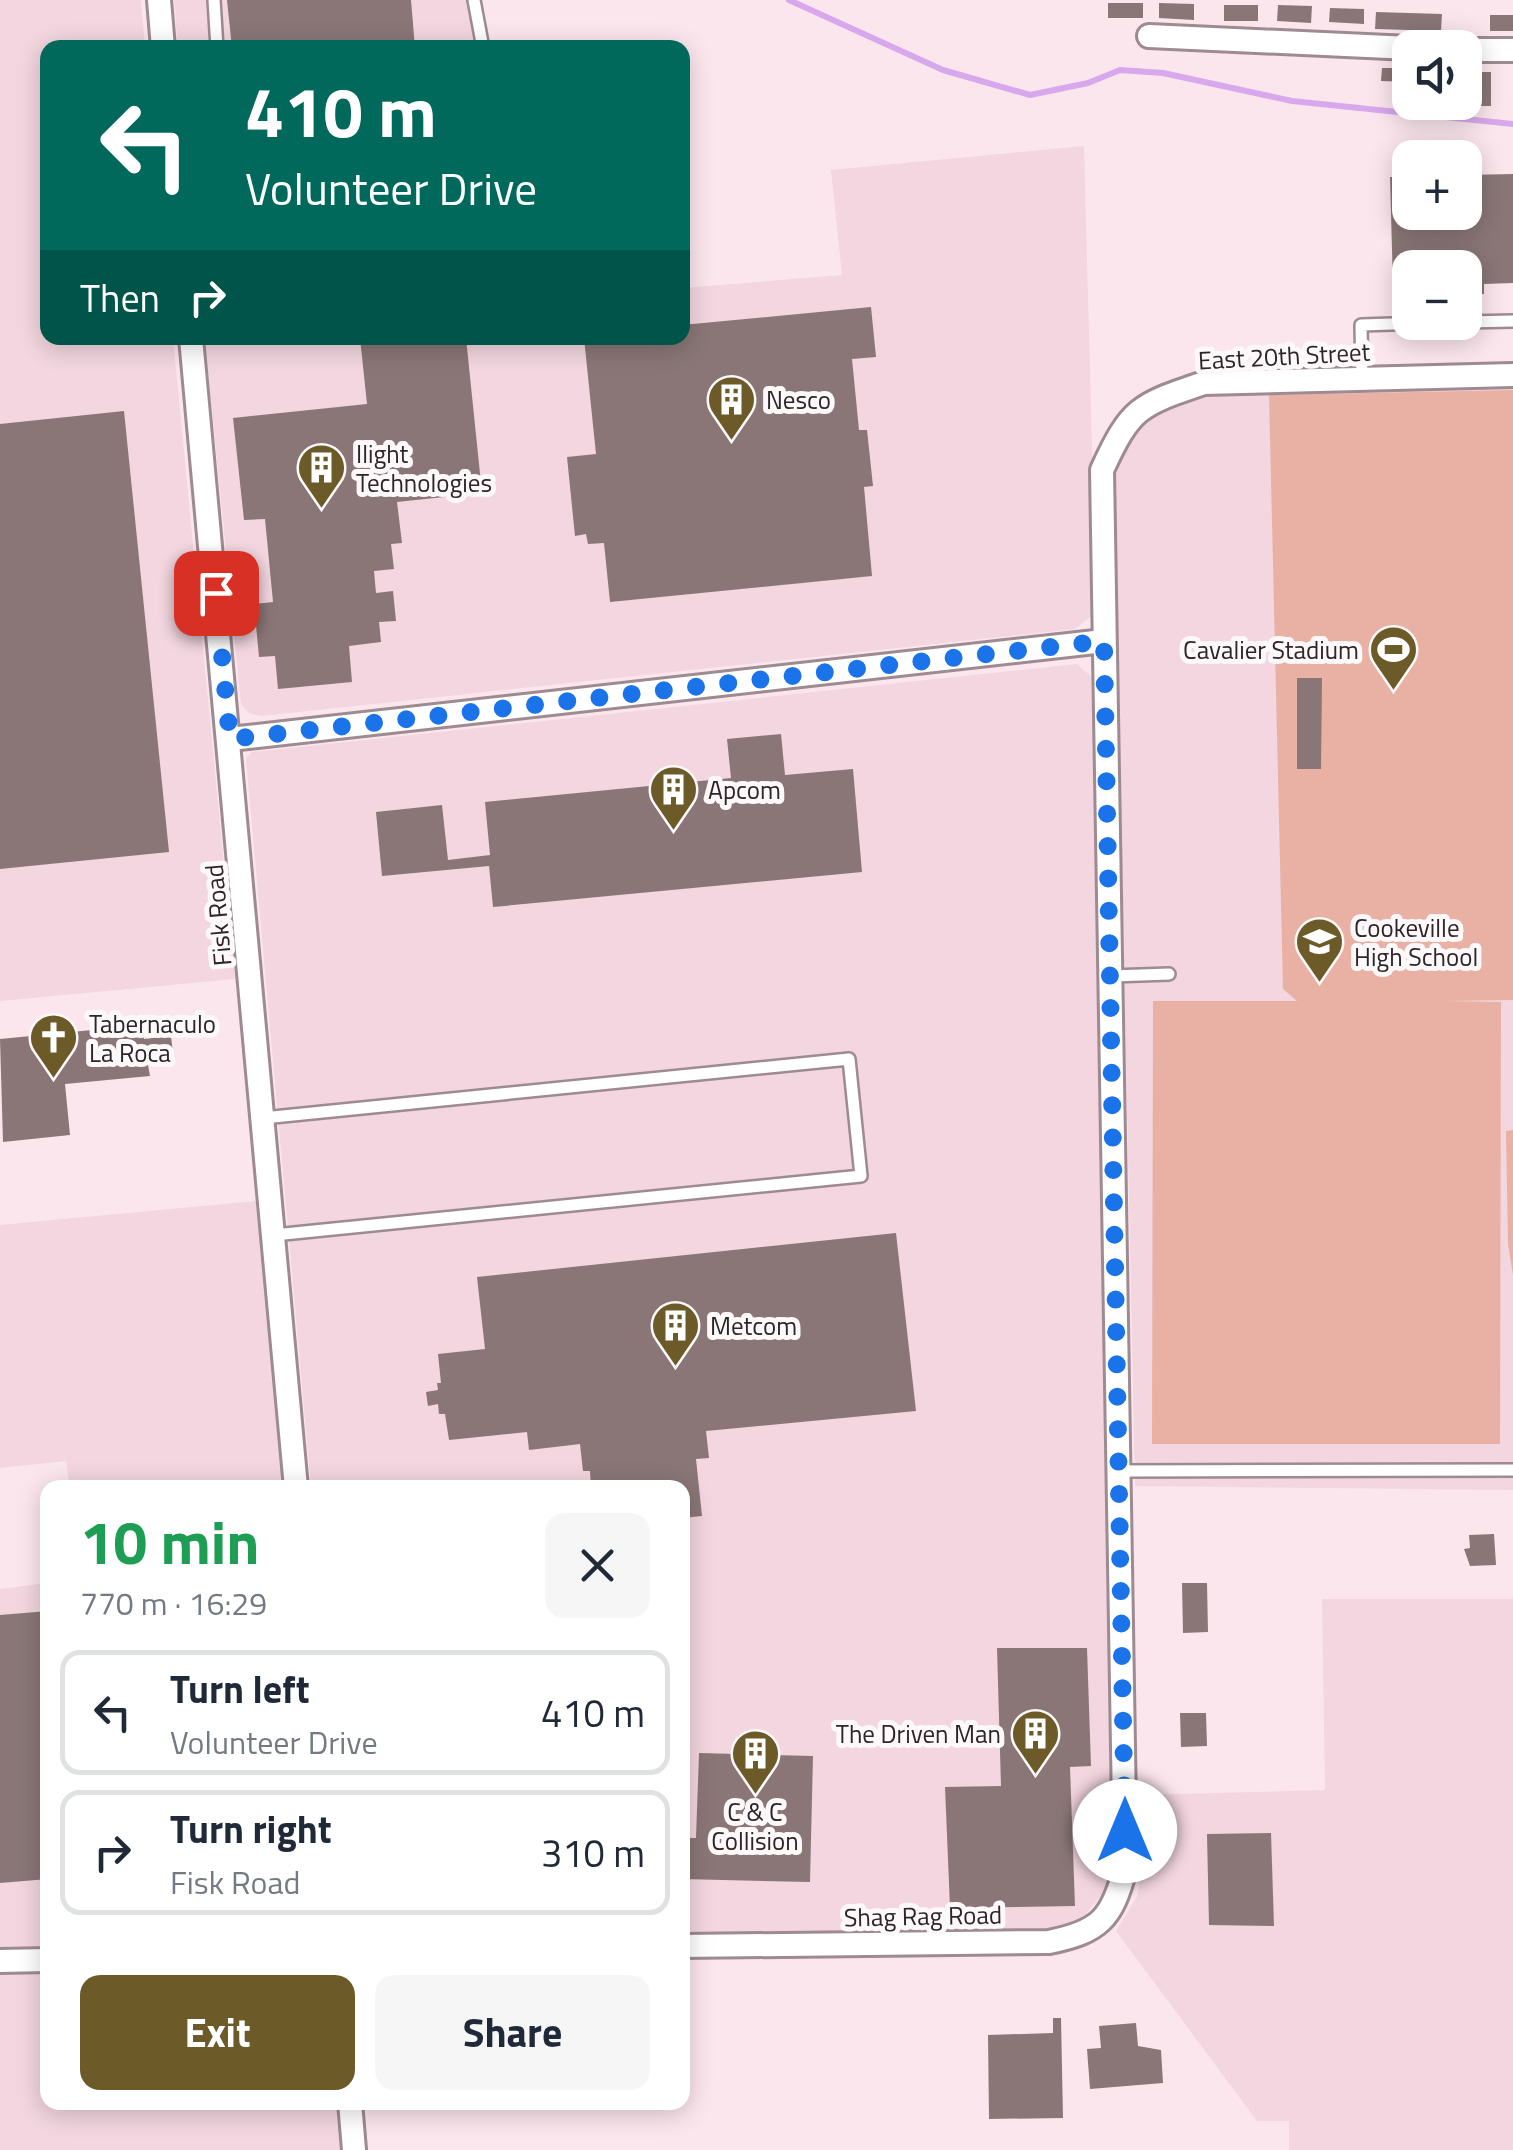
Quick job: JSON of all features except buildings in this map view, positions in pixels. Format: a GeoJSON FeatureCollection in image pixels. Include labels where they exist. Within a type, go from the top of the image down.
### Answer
{"type":"FeatureCollection","features":[{"type":"Feature","properties":{"kind":"street"},"geometry":{"type":"LineString","coordinates":[[159,0],[163,40]]}},
{"type":"Feature","properties":{"kind":"street"},"geometry":{"type":"LineString","coordinates":[[1149,36],[1392,47]]}},
{"type":"Feature","properties":{"kind":"street"},"geometry":{"type":"LineString","coordinates":[[1482,50],[1513,50]]}},
{"type":"Feature","properties":{"kind":"street","name":"Fisk Road"},"geometry":{"type":"LineString","coordinates":[[192,345],[295,1480]]}},
{"type":"Feature","properties":{"kind":"street","name":"East 20th Street"},"geometry":{"type":"LineString","coordinates":[[1104,641],[1102,470],[1126,420],[1156,399],[1204,383],[1513,375]]}},
{"type":"Feature","properties":{"kind":"street"},"geometry":{"type":"LineString","coordinates":[[230,739],[1104,641],[1122,1471]]}},
{"type":"Feature","properties":{"kind":"street","name":"Shag Rag Road"},"geometry":{"type":"LineString","coordinates":[[690,1946],[1049,1942],[1081,1936],[1102,1922],[1118,1899],[1126,1869],[1122,1471]]}},
{"type":"Feature","properties":{"kind":"street"},"geometry":{"type":"LineString","coordinates":[[0,1961],[40,1960]]}},
{"type":"Feature","properties":{"kind":"street"},"geometry":{"type":"LineString","coordinates":[[351,2110],[354,2150]]}},
{"type":"Feature","properties":{"kind":"lane"},"geometry":{"type":"LineString","coordinates":[[214,0],[217,40]]}},
{"type":"Feature","properties":{"kind":"lane"},"geometry":{"type":"LineString","coordinates":[[474,0],[482,40]]}},
{"type":"Feature","properties":{"kind":"lane"},"geometry":{"type":"LineString","coordinates":[[1482,322],[1513,321]]}},
{"type":"Feature","properties":{"kind":"lane"},"geometry":{"type":"LineString","coordinates":[[1362,379],[1360,325],[1392,324]]}},
{"type":"Feature","properties":{"kind":"lane"},"geometry":{"type":"LineString","coordinates":[[1112,976],[1169,974]]}},
{"type":"Feature","properties":{"kind":"lane"},"geometry":{"type":"LineString","coordinates":[[263,1118],[849,1060],[860,1176],[274,1234]]}},
{"type":"Feature","properties":{"kind":"lane"},"geometry":{"type":"LineString","coordinates":[[1122,1471],[1513,1470]]}},
{"type":"Feature","properties":{"kind":"shaded area"},"geometry":{"type":"Polygon","coordinates":[[[0,0],[141,0],[144,40],[40,40],[40,345],[174,345],[235,979],[0,1001],[0,0]]]}},
{"type":"Feature","properties":{"kind":"shaded area"},"geometry":{"type":"Polygon","coordinates":[[[174,0],[475,0],[485,40],[177,40],[174,0]]]}},
{"type":"Feature","properties":{"kind":"shaded area"},"geometry":{"type":"Polygon","coordinates":[[[1084,146],[1096,596],[1091,616],[1075,629],[261,716],[249,713],[241,704],[206,345],[690,345],[690,287],[842,275],[831,170],[1084,146]]]}},
{"type":"Feature","properties":{"kind":"shaded area","name":"Cookeville High School"},"geometry":{"type":"Polygon","coordinates":[[[1513,385],[1513,1490],[1135,1486],[1114,483],[1121,452],[1134,430],[1157,410],[1210,391],[1513,385]]]}},
{"type":"Feature","properties":{"kind":"shaded area","name":"Cookeville High School"},"geometry":{"type":"Polygon","coordinates":[[[1513,390],[1513,1000],[1443,1001],[1501,1002],[1500,1444],[1152,1444],[1153,1001],[1297,1001],[1283,989],[1269,395],[1513,390]]]}},
{"type":"Feature","properties":{"kind":"shaded area"},"geometry":{"type":"Polygon","coordinates":[[[1077,664],[1095,680],[1119,1853],[1105,1891],[1085,1915],[1049,1934],[690,1939],[690,1480],[310,1480],[246,758],[252,752],[1077,664]]]}},
{"type":"Feature","properties":{"kind":"shaded area"},"geometry":{"type":"Polygon","coordinates":[[[1513,1130],[1513,1275],[1508,1244],[1506,1131],[1513,1130]]]}},
{"type":"Feature","properties":{"kind":"shaded area"},"geometry":{"type":"Polygon","coordinates":[[[257,1201],[282,1480],[69,1480],[66,1461],[0,1468],[0,1225],[257,1201]]]}},
{"type":"Feature","properties":{"kind":"shaded area"},"geometry":{"type":"Polygon","coordinates":[[[40,1584],[40,1953],[0,1955],[0,1589],[40,1584]]]}},
{"type":"Feature","properties":{"kind":"shaded area"},"geometry":{"type":"Polygon","coordinates":[[[1322,1599],[1513,1599],[1513,2150],[1289,2150],[1289,2121],[1257,2121],[1116,1931],[1138,1895],[1138,1795],[1325,1790],[1322,1599]]]}},
{"type":"Feature","properties":{"kind":"shaded area"},"geometry":{"type":"Polygon","coordinates":[[[40,1973],[40,2110],[340,2110],[344,2150],[0,2150],[0,1975],[40,1973]]]}},
{"type":"Feature","properties":{"kind":"waterway"},"geometry":{"type":"LineString","coordinates":[[789,0],[943,70],[1030,95],[1088,83],[1120,70],[1163,73],[1292,101],[1513,124]]}},
{"type":"Feature","properties":{"kind":"place","name":"Nesco"},"geometry":{"type":"Point","coordinates":[731,442]}},
{"type":"Feature","properties":{"kind":"place","name":"Ilight Technologies"},"geometry":{"type":"Point","coordinates":[321,510]}},
{"type":"Feature","properties":{"kind":"place","name":"Cavalier Stadium"},"geometry":{"type":"Point","coordinates":[1394,692]}},
{"type":"Feature","properties":{"kind":"place","name":"Apcom"},"geometry":{"type":"Point","coordinates":[673,832]}},
{"type":"Feature","properties":{"kind":"place","name":"Cookeville High School"},"geometry":{"type":"Point","coordinates":[1319,984]}},
{"type":"Feature","properties":{"kind":"place","name":"Tabernaculo La Roca"},"geometry":{"type":"Point","coordinates":[54,1080]}},
{"type":"Feature","properties":{"kind":"place","name":"Metcom"},"geometry":{"type":"Point","coordinates":[675,1368]}},
{"type":"Feature","properties":{"kind":"place","name":"The Driven Man"},"geometry":{"type":"Point","coordinates":[1036,1776]}},
{"type":"Feature","properties":{"kind":"place","name":"C & C Collision"},"geometry":{"type":"Point","coordinates":[755,1796]}},
{"type":"Feature","properties":{"kind":"route"},"geometry":{"type":"LineString","coordinates":[[216,593],[230,739],[1104,641],[1122,1471],[1125,1831]]}}]}
